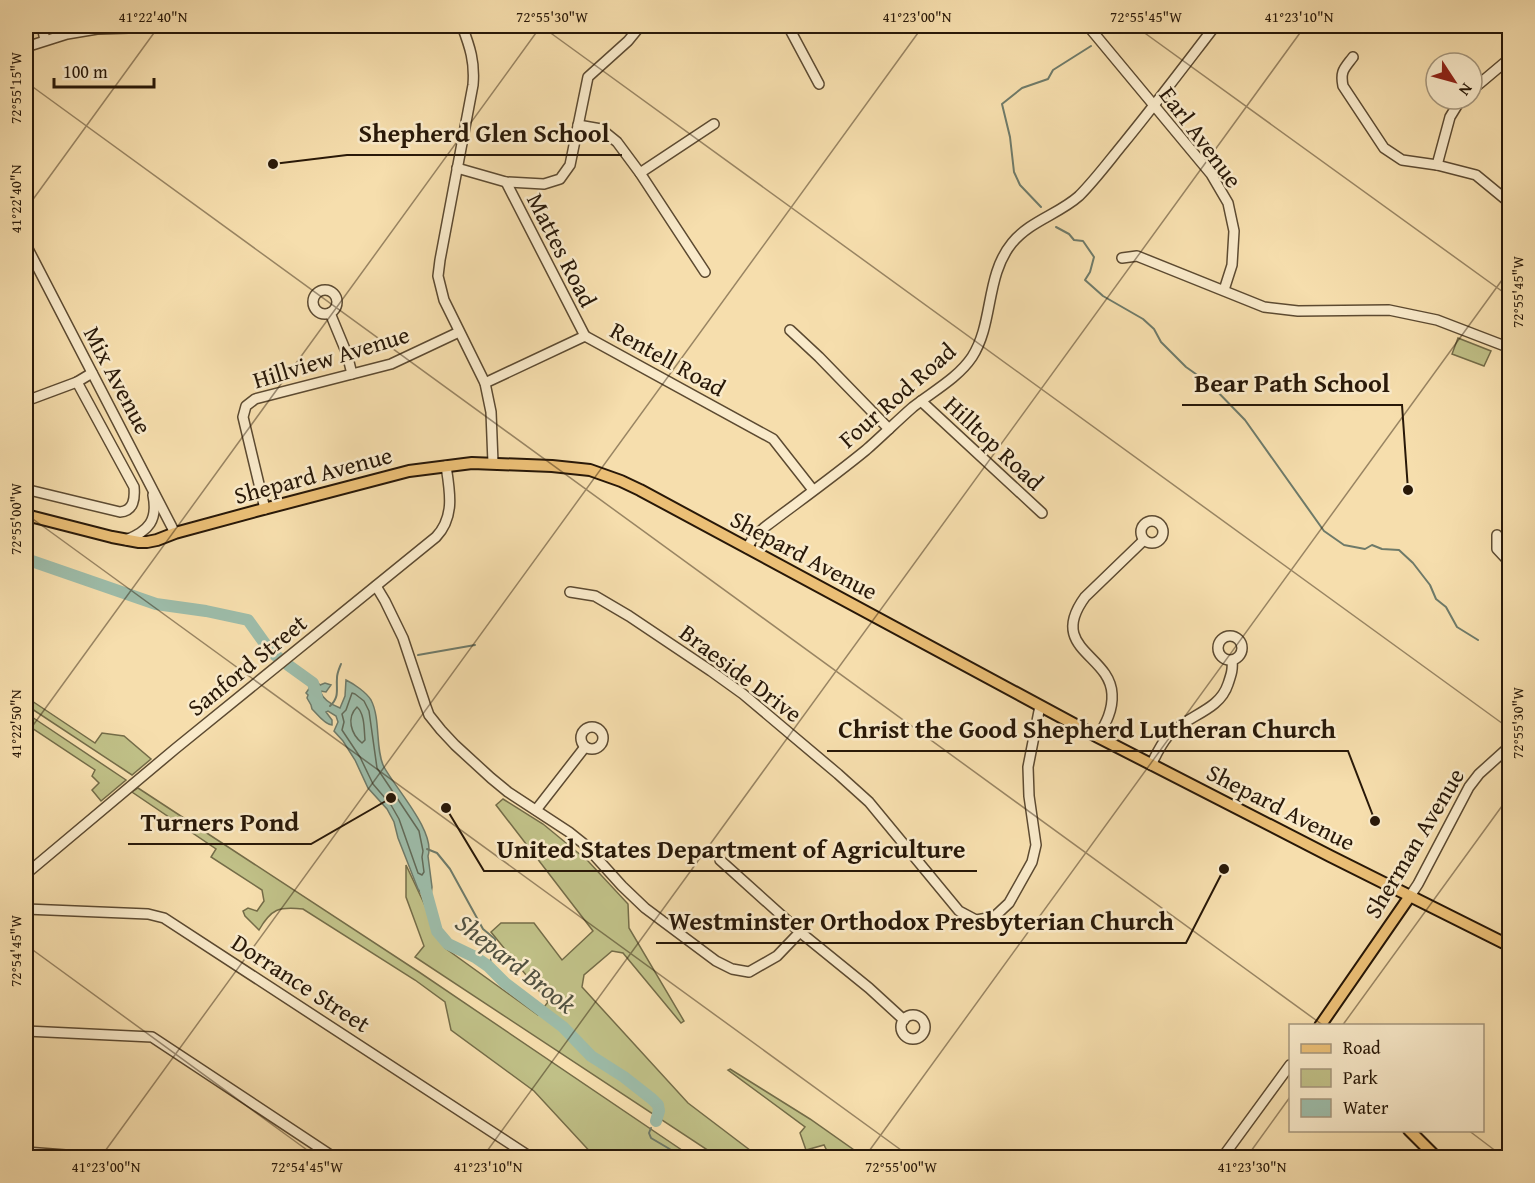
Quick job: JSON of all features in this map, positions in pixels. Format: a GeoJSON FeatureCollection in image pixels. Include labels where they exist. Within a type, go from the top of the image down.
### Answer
{"type":"FeatureCollection","features":[{"type":"Feature","properties":{"kind":"main road","name":"Shepard Avenue"},"geometry":{"type":"LineString","coordinates":[[26,514],[126,540],[147,542],[265,508],[409,471],[462,464],[493,463],[590,470],[640,490],[1151,765],[1509,946]]}},
{"type":"Feature","properties":{"kind":"main road","name":"Sherman Avenue"},"geometry":{"type":"LineString","coordinates":[[1321,1024],[1410,896]]}},
{"type":"Feature","properties":{"kind":"main road"},"geometry":{"type":"LineString","coordinates":[[1410,1132],[1437,1158]]}},
{"type":"Feature","properties":{"kind":"street"},"geometry":{"type":"LineString","coordinates":[[26,30],[38,26],[45,40]]}},
{"type":"Feature","properties":{"kind":"street"},"geometry":{"type":"LineString","coordinates":[[26,47],[67,34],[97,29],[192,26]]}},
{"type":"Feature","properties":{"kind":"street"},"geometry":{"type":"LineString","coordinates":[[462,26],[470,46],[474,68],[473,85],[438,276],[444,300],[484,383],[491,412],[493,463]]}},
{"type":"Feature","properties":{"kind":"street"},"geometry":{"type":"LineString","coordinates":[[457,168],[506,182],[544,184],[560,179],[570,165],[588,77],[628,41],[637,30],[637,26]]}},
{"type":"Feature","properties":{"kind":"street"},"geometry":{"type":"LineString","coordinates":[[788,26],[819,84]]}},
{"type":"Feature","properties":{"kind":"street","name":"Earl Avenue"},"geometry":{"type":"LineString","coordinates":[[1088,26],[1210,174],[1228,203],[1234,231],[1232,265],[1224,290]]}},
{"type":"Feature","properties":{"kind":"street","name":"Four Rod Road"},"geometry":{"type":"LineString","coordinates":[[747,548],[753,538],[765,527],[864,451],[963,368],[974,355],[982,332],[994,279],[1008,248],[1023,233],[1077,197],[1154,106],[1215,26]]}},
{"type":"Feature","properties":{"kind":"street"},"geometry":{"type":"LineString","coordinates":[[1353,57],[1342,71],[1343,86],[1384,148],[1402,160],[1437,165],[1476,175],[1509,202]]}},
{"type":"Feature","properties":{"kind":"street"},"geometry":{"type":"LineString","coordinates":[[1484,80],[1509,58]]}},
{"type":"Feature","properties":{"kind":"street"},"geometry":{"type":"LineString","coordinates":[[1437,165],[1454,111]]}},
{"type":"Feature","properties":{"kind":"street"},"geometry":{"type":"LineString","coordinates":[[640,173],[714,124]]}},
{"type":"Feature","properties":{"kind":"street"},"geometry":{"type":"LineString","coordinates":[[578,126],[601,129],[617,142],[705,272]]}},
{"type":"Feature","properties":{"kind":"street","name":"Mattes Road"},"geometry":{"type":"LineString","coordinates":[[506,182],[585,336]]}},
{"type":"Feature","properties":{"kind":"street","name":"Mix Avenue"},"geometry":{"type":"LineString","coordinates":[[26,245],[176,533]]}},
{"type":"Feature","properties":{"kind":"street"},"geometry":{"type":"LineString","coordinates":[[1122,258],[1137,256],[1264,307],[1298,311],[1389,310],[1437,320],[1504,344],[1509,348]]}},
{"type":"Feature","properties":{"kind":"street"},"geometry":{"type":"LineString","coordinates":[[330,313],[347,354],[352,374]]}},
{"type":"Feature","properties":{"kind":"street"},"geometry":{"type":"LineString","coordinates":[[790,330],[889,429]]}},
{"type":"Feature","properties":{"kind":"street","name":"Hillview Avenue"},"geometry":{"type":"LineString","coordinates":[[265,508],[243,417],[246,406],[255,399],[391,364],[459,332]]}},
{"type":"Feature","properties":{"kind":"street","name":"Rentell Road"},"geometry":{"type":"LineString","coordinates":[[484,383],[585,336],[772,439],[813,490]]}},
{"type":"Feature","properties":{"kind":"street"},"geometry":{"type":"LineString","coordinates":[[26,401],[77,382],[92,373]]}},
{"type":"Feature","properties":{"kind":"street"},"geometry":{"type":"LineString","coordinates":[[26,488],[120,512],[128,510],[133,503],[134,487],[77,382]]}},
{"type":"Feature","properties":{"kind":"street","name":"Hilltop Road"},"geometry":{"type":"LineString","coordinates":[[921,401],[1042,513]]}},
{"type":"Feature","properties":{"kind":"street","name":"Sanford Street"},"geometry":{"type":"LineString","coordinates":[[26,874],[168,754],[435,537],[446,524],[450,506],[446,466]]}},
{"type":"Feature","properties":{"kind":"street"},"geometry":{"type":"LineString","coordinates":[[126,540],[137,536],[147,528],[153,517],[154,502],[150,484]]}},
{"type":"Feature","properties":{"kind":"street"},"geometry":{"type":"LineString","coordinates":[[1497,535],[1497,549],[1509,563]]}},
{"type":"Feature","properties":{"kind":"street"},"geometry":{"type":"LineString","coordinates":[[1098,737],[1109,718],[1112,691],[1101,668],[1082,649],[1075,638],[1075,615],[1085,597],[1144,540]]}},
{"type":"Feature","properties":{"kind":"street"},"geometry":{"type":"LineString","coordinates":[[376,586],[403,638],[429,715],[436,725],[508,792],[584,844],[645,908],[716,961],[732,969],[748,972],[777,956],[800,932]]}},
{"type":"Feature","properties":{"kind":"street","name":"Braeside Drive"},"geometry":{"type":"LineString","coordinates":[[570,591],[595,596],[629,616],[743,694],[869,802],[959,911],[976,920],[994,917],[1009,903],[1032,862],[1036,845],[1029,796],[1028,767],[1040,706]]}},
{"type":"Feature","properties":{"kind":"street"},"geometry":{"type":"LineString","coordinates":[[1151,765],[1167,736],[1183,723],[1219,701],[1233,670],[1232,661]]}},
{"type":"Feature","properties":{"kind":"street","name":"Sherman Avenue"},"geometry":{"type":"LineString","coordinates":[[1410,896],[1469,787],[1479,774],[1509,746]]}},
{"type":"Feature","properties":{"kind":"street"},"geometry":{"type":"LineString","coordinates":[[536,810],[585,747]]}},
{"type":"Feature","properties":{"kind":"street"},"geometry":{"type":"LineString","coordinates":[[720,860],[800,932],[869,988],[904,1020]]}},
{"type":"Feature","properties":{"kind":"street","name":"Dorrance Street"},"geometry":{"type":"LineString","coordinates":[[26,909],[148,914],[164,918],[532,1158]]}},
{"type":"Feature","properties":{"kind":"street"},"geometry":{"type":"LineString","coordinates":[[26,1031],[152,1037],[335,1158]]}},
{"type":"Feature","properties":{"kind":"street"},"geometry":{"type":"LineString","coordinates":[[1222,1158],[1289,1066]]}},
{"type":"Feature","properties":{"kind":"street"},"geometry":{"type":"LineString","coordinates":[[26,1152],[105,1158]]}},
{"type":"Feature","properties":{"kind":"green space"},"geometry":{"type":"Polygon","coordinates":[[[1458,338],[1491,351],[1484,366],[1452,354],[1458,338]]]}},
{"type":"Feature","properties":{"kind":"green space"},"geometry":{"type":"Polygon","coordinates":[[[26,697],[95,743],[102,733],[124,736],[151,759],[132,775],[26,705],[26,697]]]}},
{"type":"Feature","properties":{"kind":"green space"},"geometry":{"type":"Polygon","coordinates":[[[26,713],[126,780],[101,801],[92,790],[99,783],[92,776],[95,770],[26,724],[26,713]]]}},
{"type":"Feature","properties":{"kind":"green space"},"geometry":{"type":"Polygon","coordinates":[[[138,788],[419,972],[692,1157],[595,1157],[534,1091],[451,1030],[445,1002],[415,980],[303,909],[276,910],[259,930],[243,911],[248,908],[257,911],[264,901],[262,890],[211,857],[216,849],[132,792],[138,788]]]}},
{"type":"Feature","properties":{"kind":"green space"},"geometry":{"type":"Polygon","coordinates":[[[503,799],[543,824],[588,861],[628,904],[629,928],[684,1021],[681,1023],[623,953],[612,951],[584,975],[582,987],[688,1103],[759,1157],[718,1157],[415,957],[424,946],[406,897],[406,865],[445,948],[538,1015],[548,1002],[491,932],[501,923],[534,923],[562,960],[593,931],[496,805],[503,799]]]}},
{"type":"Feature","properties":{"kind":"green space"},"geometry":{"type":"Polygon","coordinates":[[[730,1069],[810,1119],[864,1157],[830,1157],[824,1145],[806,1150],[800,1133],[805,1127],[728,1070],[730,1069]]]}},
{"type":"Feature","properties":{"kind":"water"},"geometry":{"type":"Polygon","coordinates":[[[315,680],[320,685],[325,683],[331,685],[326,692],[320,691],[323,697],[340,708],[345,696],[346,680],[360,688],[371,700],[376,716],[381,760],[414,811],[426,835],[432,887],[430,906],[418,889],[394,822],[387,809],[368,788],[355,760],[334,731],[338,722],[336,716],[326,712],[332,720],[332,725],[329,725],[312,709],[306,693],[315,680]]]}},
{"type":"Feature","properties":{"kind":"waterway"},"geometry":{"type":"LineString","coordinates":[[1105,33],[1112,26]]}},
{"type":"Feature","properties":{"kind":"waterway"},"geometry":{"type":"LineString","coordinates":[[1041,207],[1020,185],[1014,172],[1010,137],[1002,104],[1022,88],[1048,79],[1053,70],[1091,46]]}},
{"type":"Feature","properties":{"kind":"waterway"},"geometry":{"type":"LineString","coordinates":[[1056,227],[1069,234],[1074,240],[1083,241],[1094,257],[1085,280],[1103,296],[1143,319],[1154,329],[1161,342],[1186,367],[1210,384],[1245,420],[1324,531],[1344,545],[1365,549],[1372,545],[1382,549],[1399,550],[1413,563],[1430,585],[1436,599],[1446,607],[1457,627],[1478,640]]}},
{"type":"Feature","properties":{"kind":"waterway","name":"Shepard Brook"},"geometry":{"type":"LineString","coordinates":[[26,559],[156,604],[248,620],[271,652],[279,658]]}},
{"type":"Feature","properties":{"kind":"waterway"},"geometry":{"type":"LineString","coordinates":[[418,655],[475,645]]}},
{"type":"Feature","properties":{"kind":"waterway"},"geometry":{"type":"LineString","coordinates":[[330,706],[336,696],[337,674],[341,664]]}},
{"type":"Feature","properties":{"kind":"waterway","name":"Shepard Brook"},"geometry":{"type":"LineString","coordinates":[[288,665],[313,683],[317,698]]}},
{"type":"Feature","properties":{"kind":"waterway"},"geometry":{"type":"LineString","coordinates":[[427,849],[437,853],[450,869],[483,929],[495,939],[488,966]]}},
{"type":"Feature","properties":{"kind":"waterway","name":"Shepard Brook"},"geometry":{"type":"LineString","coordinates":[[426,891],[437,931],[448,944],[488,966],[505,983],[563,1027],[591,1056],[624,1077],[652,1099],[658,1105],[656,1121]]}},
{"type":"Feature","properties":{"kind":"waterway","name":"Shepard Brook"},"geometry":{"type":"LineString","coordinates":[[651,1128],[649,1133],[651,1138],[673,1151],[675,1158]]}},
{"type":"Feature","properties":{"kind":"place","name":"Shepherd Glen School"},"geometry":{"type":"Point","coordinates":[273,164]}},
{"type":"Feature","properties":{"kind":"place","name":"Bear Path School"},"geometry":{"type":"Point","coordinates":[1408,490]}},
{"type":"Feature","properties":{"kind":"place","name":"Turners Pond"},"geometry":{"type":"Point","coordinates":[391,798]}},
{"type":"Feature","properties":{"kind":"place","name":"United States Department of Agriculture"},"geometry":{"type":"Point","coordinates":[446,808]}},
{"type":"Feature","properties":{"kind":"place","name":"Christ the Good Shepherd Lutheran Church"},"geometry":{"type":"Point","coordinates":[1375,821]}},
{"type":"Feature","properties":{"kind":"place","name":"Westminster Orthodox Presbyterian Church"},"geometry":{"type":"Point","coordinates":[1224,869]}}]}
